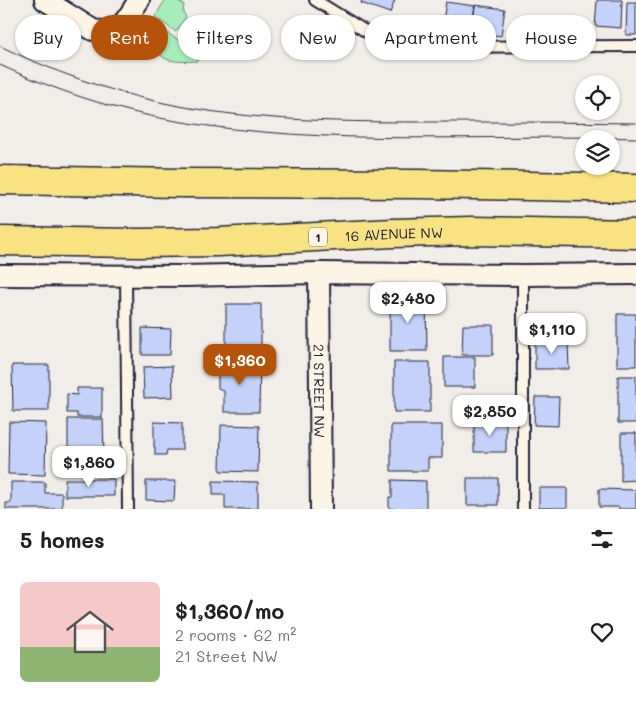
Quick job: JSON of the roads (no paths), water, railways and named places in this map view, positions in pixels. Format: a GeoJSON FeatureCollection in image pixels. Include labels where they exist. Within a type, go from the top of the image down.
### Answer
{"type":"FeatureCollection","features":[{"type":"Feature","properties":{"kind":"highway"},"geometry":{"type":"LineString","coordinates":[[0,180],[636,188]]}},
{"type":"Feature","properties":{"kind":"highway","name":"16 AVENUE NW"},"geometry":{"type":"LineString","coordinates":[[0,241],[208,242],[471,231],[636,234]]}},
{"type":"Feature","properties":{"kind":"street"},"geometry":{"type":"LineString","coordinates":[[45,0],[93,30],[108,32],[121,26],[139,0]]}},
{"type":"Feature","properties":{"kind":"street","name":"21 STREET NW"},"geometry":{"type":"LineString","coordinates":[[319,273],[321,509]]}},
{"type":"Feature","properties":{"kind":"street"},"geometry":{"type":"LineString","coordinates":[[0,275],[636,274]]}},
{"type":"Feature","properties":{"kind":"lane"},"geometry":{"type":"LineString","coordinates":[[315,0],[391,47],[636,46]]}},
{"type":"Feature","properties":{"kind":"lane"},"geometry":{"type":"LineString","coordinates":[[523,275],[523,509]]}},
{"type":"Feature","properties":{"kind":"lane"},"geometry":{"type":"LineString","coordinates":[[126,276],[128,509]]}},
{"type":"Feature","properties":{"kind":"tram line"},"geometry":{"type":"LineString","coordinates":[[0,46],[60,72],[122,93],[164,103],[232,114],[335,121],[636,123]]}},
{"type":"Feature","properties":{"kind":"tram line"},"geometry":{"type":"LineString","coordinates":[[0,65],[64,91],[131,112],[233,129],[348,137],[636,138]]}}]}
